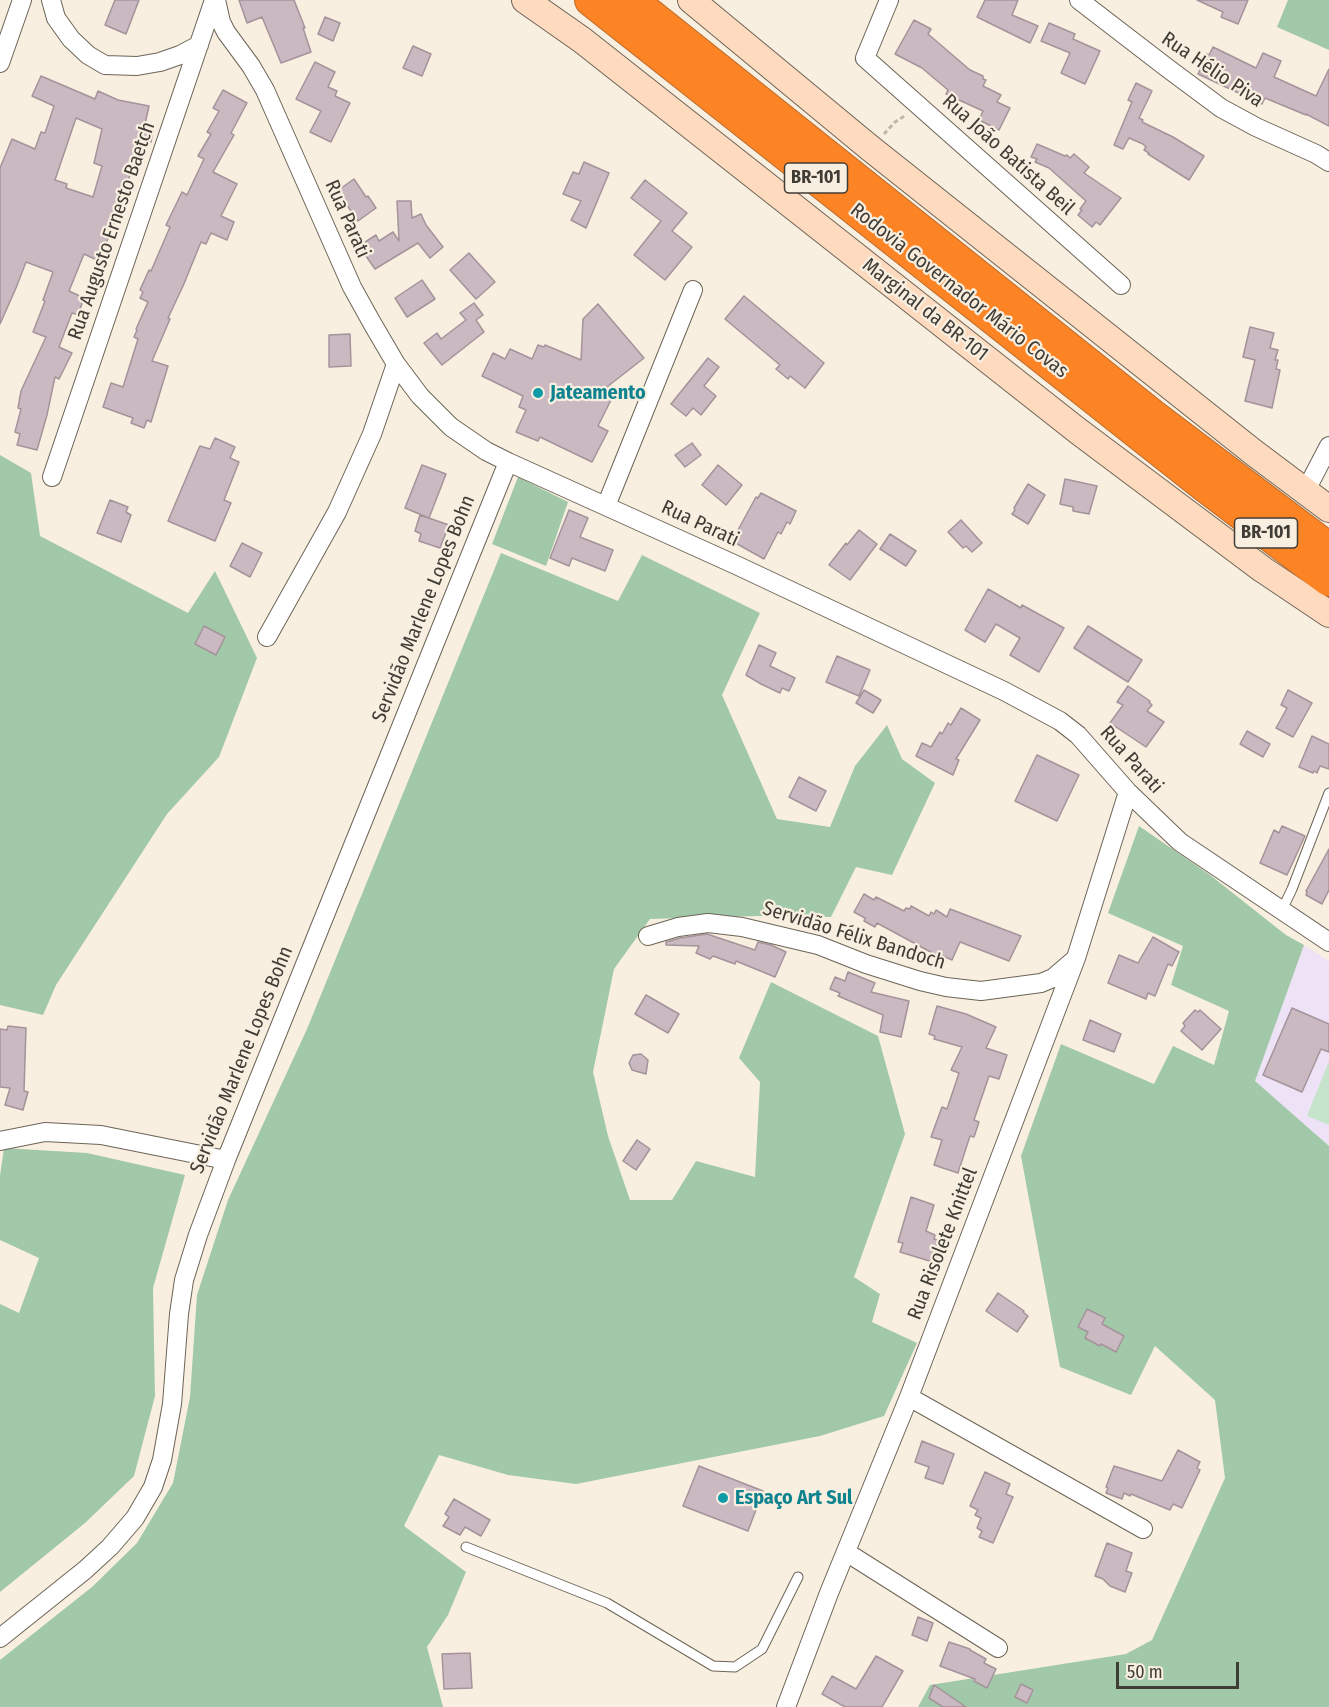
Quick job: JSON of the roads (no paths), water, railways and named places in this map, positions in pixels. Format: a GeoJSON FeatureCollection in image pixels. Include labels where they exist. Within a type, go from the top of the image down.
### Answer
{"type":"FeatureCollection","features":[{"type":"Feature","properties":{"kind":"highway","name":"Rodovia Governador Mário Covas"},"geometry":{"type":"LineString","coordinates":[[591,0],[1204,485],[1329,580]]}},
{"type":"Feature","properties":{"kind":"highway","name":"Rodovia Governador Mário Covas"},"geometry":{"type":"LineString","coordinates":[[631,0],[1153,416],[1329,549]]}},
{"type":"Feature","properties":{"kind":"main road","name":"Marginal da BR-101"},"geometry":{"type":"LineString","coordinates":[[525,0],[591,47],[1078,431],[1262,569],[1329,614]]}},
{"type":"Feature","properties":{"kind":"main road"},"geometry":{"type":"LineString","coordinates":[[691,0],[870,148],[1329,509]]}},
{"type":"Feature","properties":{"kind":"street"},"geometry":{"type":"LineString","coordinates":[[0,63],[22,0]]}},
{"type":"Feature","properties":{"kind":"street"},"geometry":{"type":"LineString","coordinates":[[51,0],[56,18],[71,39],[88,55],[105,65],[137,66],[160,62],[199,45]]}},
{"type":"Feature","properties":{"kind":"street","name":"Rua Augusto Ernesto Baetch"},"geometry":{"type":"LineString","coordinates":[[52,477],[215,0]]}},
{"type":"Feature","properties":{"kind":"street","name":"Rua Parati"},"geometry":{"type":"LineString","coordinates":[[215,0],[226,32],[251,66],[264,90],[352,287],[396,364],[420,396],[451,427],[486,451],[508,462],[747,570],[1039,708],[1078,735],[1128,792],[1180,843],[1329,942]]}},
{"type":"Feature","properties":{"kind":"street","name":"Rua João Batista Beil"},"geometry":{"type":"LineString","coordinates":[[889,0],[865,58],[1120,285]]}},
{"type":"Feature","properties":{"kind":"street","name":"Rua Hélio Piva"},"geometry":{"type":"LineString","coordinates":[[1079,0],[1221,108],[1329,162]]}},
{"type":"Feature","properties":{"kind":"street"},"geometry":{"type":"LineString","coordinates":[[606,506],[693,290]]}},
{"type":"Feature","properties":{"kind":"street"},"geometry":{"type":"LineString","coordinates":[[267,637],[337,512],[372,434],[396,364]]}},
{"type":"Feature","properties":{"kind":"street"},"geometry":{"type":"LineString","coordinates":[[1305,492],[1329,446]]}},
{"type":"Feature","properties":{"kind":"street","name":"Servidão Marlene Lopes Bohn"},"geometry":{"type":"LineString","coordinates":[[4,1631],[85,1570],[110,1547],[135,1518],[153,1487],[162,1460],[172,1404],[184,1280],[198,1235],[226,1160],[508,462]]}},
{"type":"Feature","properties":{"kind":"street","name":"Rua Risolete Knittel"},"geometry":{"type":"LineString","coordinates":[[786,1707],[909,1397],[1076,958],[1128,792]]}},
{"type":"Feature","properties":{"kind":"street","name":"Servidão Félix Bandoch"},"geometry":{"type":"LineString","coordinates":[[648,936],[678,927],[708,923],[742,927],[818,945],[920,981],[981,991],[1041,983],[1053,978],[1076,958]]}},
{"type":"Feature","properties":{"kind":"street"},"geometry":{"type":"LineString","coordinates":[[0,1141],[45,1132],[101,1135],[226,1160]]}},
{"type":"Feature","properties":{"kind":"street"},"geometry":{"type":"LineString","coordinates":[[909,1397],[1143,1528]]}},
{"type":"Feature","properties":{"kind":"street"},"geometry":{"type":"LineString","coordinates":[[846,1552],[998,1648]]}},
{"type":"Feature","properties":{"kind":"lane"},"geometry":{"type":"LineString","coordinates":[[1282,910],[1292,890],[1329,793]]}},
{"type":"Feature","properties":{"kind":"lane"},"geometry":{"type":"LineString","coordinates":[[466,1547],[608,1603],[713,1666],[735,1666],[762,1649],[798,1577]]}},
{"type":"Feature","properties":{"kind":"place","name":"Jateamento"},"geometry":{"type":"Point","coordinates":[538,393]}},
{"type":"Feature","properties":{"kind":"place","name":"Espaço Art Sul"},"geometry":{"type":"Point","coordinates":[723,1498]}}]}
